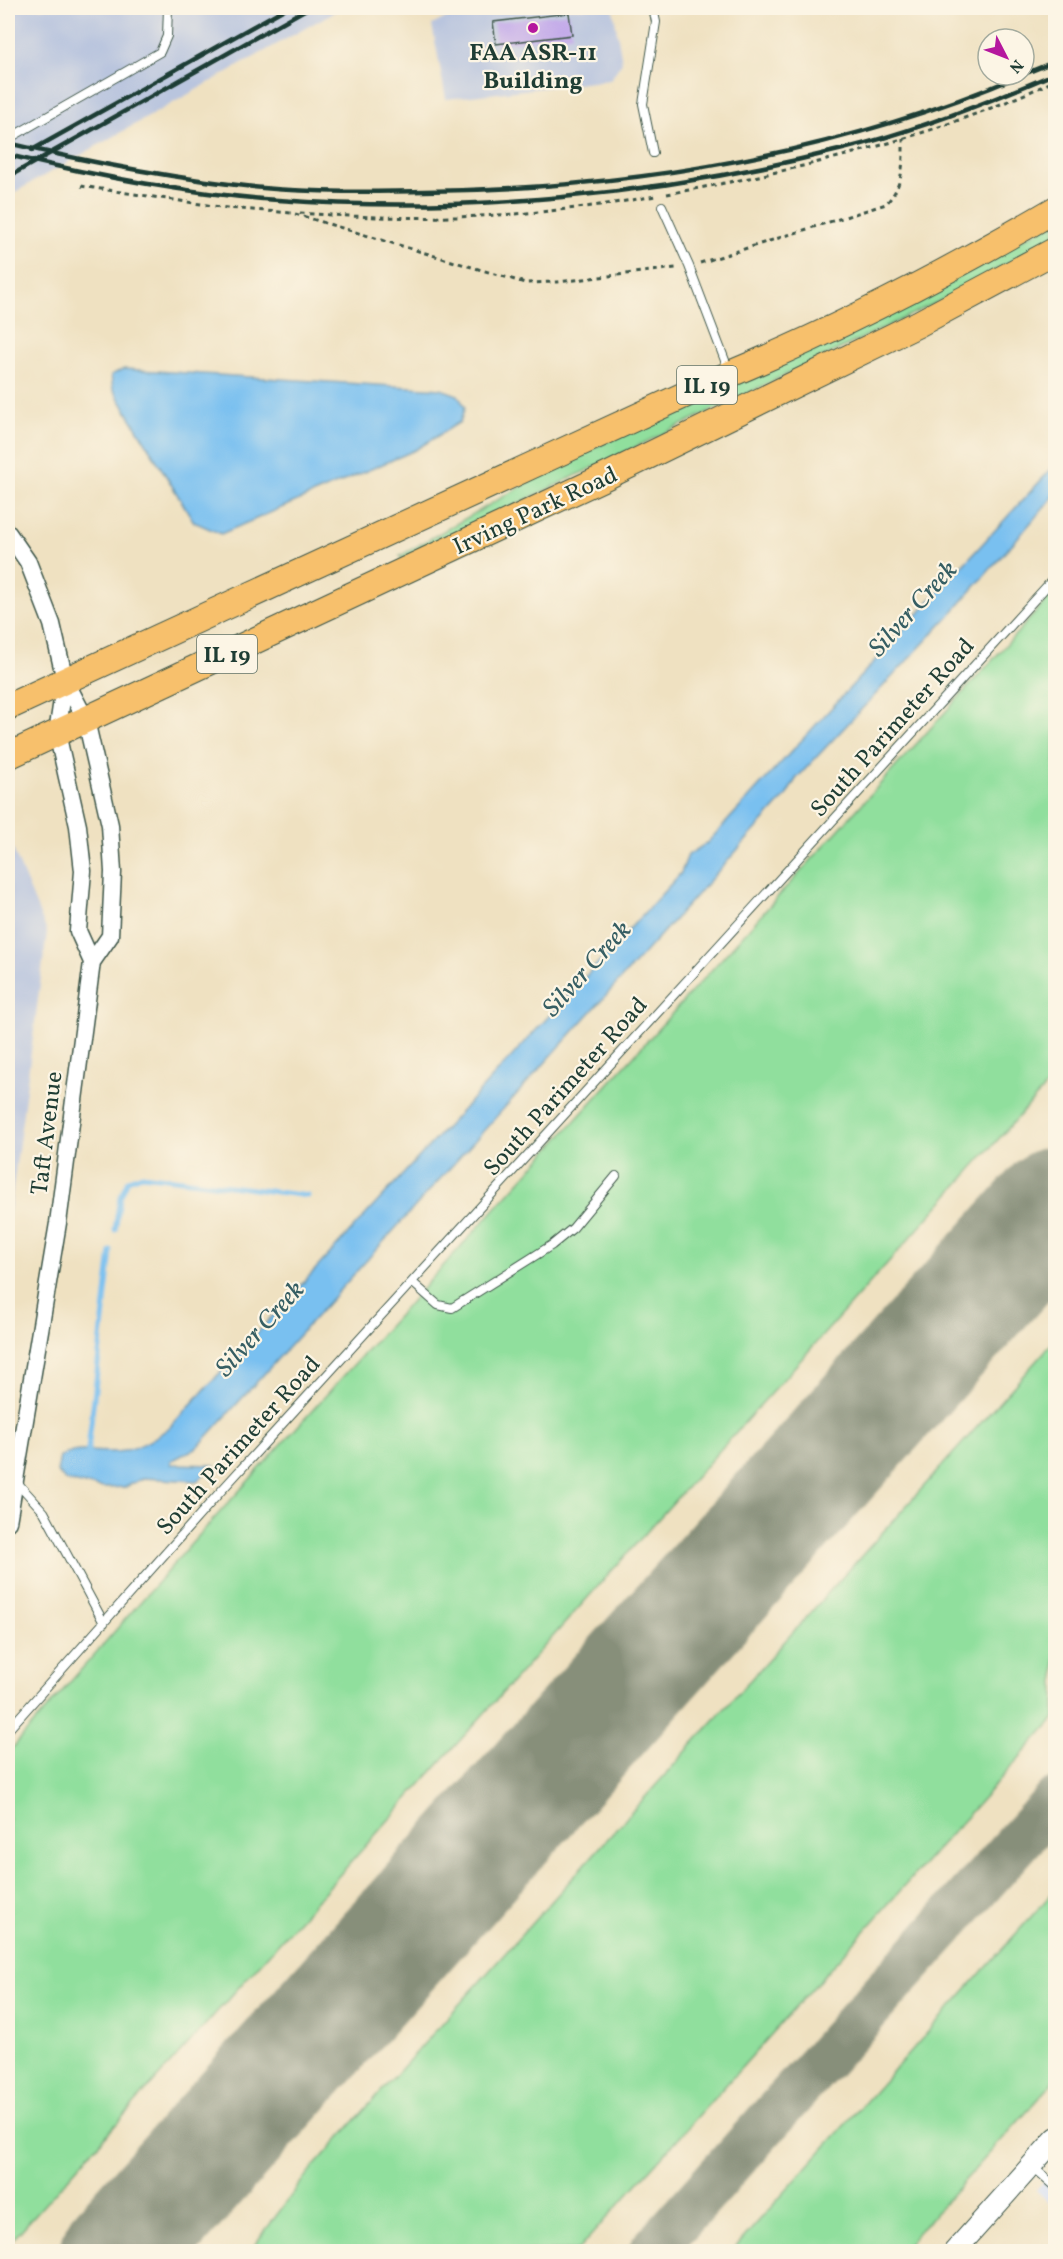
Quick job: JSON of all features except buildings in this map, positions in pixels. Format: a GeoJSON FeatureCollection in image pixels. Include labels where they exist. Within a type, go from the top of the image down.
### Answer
{"type":"FeatureCollection","features":[{"type":"Feature","properties":{"kind":"main road","name":"Irving Park Road"},"geometry":{"type":"LineString","coordinates":[[8,707],[730,374],[846,323],[959,265],[1056,209]]}},
{"type":"Feature","properties":{"kind":"main road","name":"Irving Park Road"},"geometry":{"type":"LineString","coordinates":[[8,756],[609,475],[918,324],[1056,250]]}},
{"type":"Feature","properties":{"kind":"street","name":"Taft Avenue"},"geometry":{"type":"LineString","coordinates":[[8,533],[32,572],[52,624],[65,680],[86,720],[110,825],[113,872],[110,936],[92,962],[58,1223],[8,1522]]}},
{"type":"Feature","properties":{"kind":"street","name":"Taft Avenue"},"geometry":{"type":"LineString","coordinates":[[65,680],[57,733],[78,826],[83,871],[78,931],[92,962]]}},
{"type":"Feature","properties":{"kind":"street"},"geometry":{"type":"LineString","coordinates":[[954,2252],[1056,2138]]}},
{"type":"Feature","properties":{"kind":"lane"},"geometry":{"type":"LineString","coordinates":[[8,139],[160,52],[167,36],[168,8]]}},
{"type":"Feature","properties":{"kind":"lane"},"geometry":{"type":"LineString","coordinates":[[653,8],[656,22],[643,104],[653,153]]}},
{"type":"Feature","properties":{"kind":"lane"},"geometry":{"type":"LineString","coordinates":[[662,206],[689,266],[730,374]]}},
{"type":"Feature","properties":{"kind":"lane","name":"South Parimeter Road"},"geometry":{"type":"LineString","coordinates":[[8,1730],[412,1282],[1056,576]]}},
{"type":"Feature","properties":{"kind":"lane"},"geometry":{"type":"LineString","coordinates":[[412,1282],[438,1305],[453,1308],[573,1228],[616,1176]]}},
{"type":"Feature","properties":{"kind":"lane"},"geometry":{"type":"LineString","coordinates":[[14,1480],[44,1512],[104,1623]]}},
{"type":"Feature","properties":{"kind":"lane"},"geometry":{"type":"LineString","coordinates":[[1031,2165],[1056,2187]]}},
{"type":"Feature","properties":{"kind":"path"},"geometry":{"type":"LineString","coordinates":[[81,186],[226,207],[354,217],[444,219],[591,208],[841,157],[903,139],[1013,100],[1056,80]]}},
{"type":"Feature","properties":{"kind":"path"},"geometry":{"type":"LineString","coordinates":[[292,213],[525,283],[558,282],[689,266],[886,204],[897,192],[903,173],[903,139]]}},
{"type":"Feature","properties":{"kind":"shaded area"},"geometry":{"type":"Polygon","coordinates":[[[8,8],[341,8],[8,196],[8,8]]]}},
{"type":"Feature","properties":{"kind":"shaded area"},"geometry":{"type":"Polygon","coordinates":[[[465,8],[613,8],[622,62],[610,80],[446,99],[432,25],[465,8]]]}},
{"type":"Feature","properties":{"kind":"shaded area"},"geometry":{"type":"Polygon","coordinates":[[[8,837],[47,932],[8,1225],[8,837]]]}},
{"type":"Feature","properties":{"kind":"shaded area"},"geometry":{"type":"Polygon","coordinates":[[[1055,2169],[1055,2208],[1036,2190],[1055,2169]]]}},
{"type":"Feature","properties":{"kind":"green space"},"geometry":{"type":"Polygon","coordinates":[[[1055,223],[1055,236],[950,296],[402,559],[400,556],[557,466],[1055,223]]]}},
{"type":"Feature","properties":{"kind":"green space"},"geometry":{"type":"Polygon","coordinates":[[[1055,591],[1055,1076],[8,2245],[8,1753],[192,1543],[1055,591]]]}},
{"type":"Feature","properties":{"kind":"green space"},"geometry":{"type":"Polygon","coordinates":[[[1055,1340],[1055,1718],[577,2251],[250,2251],[308,2173],[1055,1340]]]}},
{"type":"Feature","properties":{"kind":"green space"},"geometry":{"type":"Polygon","coordinates":[[[1055,1890],[1056,2072],[1052,2084],[901,2251],[732,2251],[1055,1890]]]}},
{"type":"Feature","properties":{"kind":"water"},"geometry":{"type":"Polygon","coordinates":[[[124,369],[441,389],[458,395],[465,407],[460,422],[415,450],[221,534],[194,522],[113,389],[111,375],[124,369]]]}},
{"type":"Feature","properties":{"kind":"water"},"geometry":{"type":"Polygon","coordinates":[[[1055,465],[1055,495],[952,613],[796,779],[786,796],[198,1447],[171,1461],[171,1464],[214,1465],[197,1481],[143,1478],[126,1487],[104,1488],[66,1481],[57,1472],[60,1457],[67,1453],[124,1451],[148,1442],[170,1427],[681,873],[688,855],[707,843],[1055,465]]]}},
{"type":"Feature","properties":{"kind":"waterway"},"geometry":{"type":"LineString","coordinates":[[115,1230],[120,1198],[128,1180],[142,1175],[308,1196]]}},
{"type":"Feature","properties":{"kind":"waterway"},"geometry":{"type":"LineString","coordinates":[[87,1458],[111,1251]]}},
{"type":"Feature","properties":{"kind":"taxiway"},"geometry":{"type":"LineString","coordinates":[[651,2252],[1056,1800]]}},
{"type":"Feature","properties":{"kind":"taxiway"},"geometry":{"type":"LineString","coordinates":[[131,2252],[204,2156]]}},
{"type":"Feature","properties":{"kind":"runway"},"geometry":{"type":"LineString","coordinates":[[119,2252],[1056,1205]]}},
{"type":"Feature","properties":{"kind":"railway"},"geometry":{"type":"LineString","coordinates":[[32,150],[286,8]]}},
{"type":"Feature","properties":{"kind":"railway"},"geometry":{"type":"LineString","coordinates":[[8,177],[308,8]]}},
{"type":"Feature","properties":{"kind":"railway"},"geometry":{"type":"LineString","coordinates":[[1036,69],[1056,61]]}},
{"type":"Feature","properties":{"kind":"railway"},"geometry":{"type":"LineString","coordinates":[[8,155],[142,183],[278,200],[349,204],[420,204],[563,197],[704,178],[843,149],[897,134],[951,115],[1056,73]]}},
{"type":"Feature","properties":{"kind":"railway"},"geometry":{"type":"LineString","coordinates":[[8,143],[135,170],[263,188],[344,192],[501,189],[653,175],[729,162],[878,127],[992,87]]}},
{"type":"Feature","properties":{"kind":"place","name":"FAA ASR-11 Building"},"geometry":{"type":"Point","coordinates":[533,28]}},
{"type":"Feature","properties":{"kind":"water label","name":"Silver Creek"},"geometry":{"type":"Point","coordinates":[912,608]}},
{"type":"Feature","properties":{"kind":"water label","name":"Silver Creek"},"geometry":{"type":"Point","coordinates":[586,968]}},
{"type":"Feature","properties":{"kind":"water label","name":"Silver Creek"},"geometry":{"type":"Point","coordinates":[259,1328]}}]}
